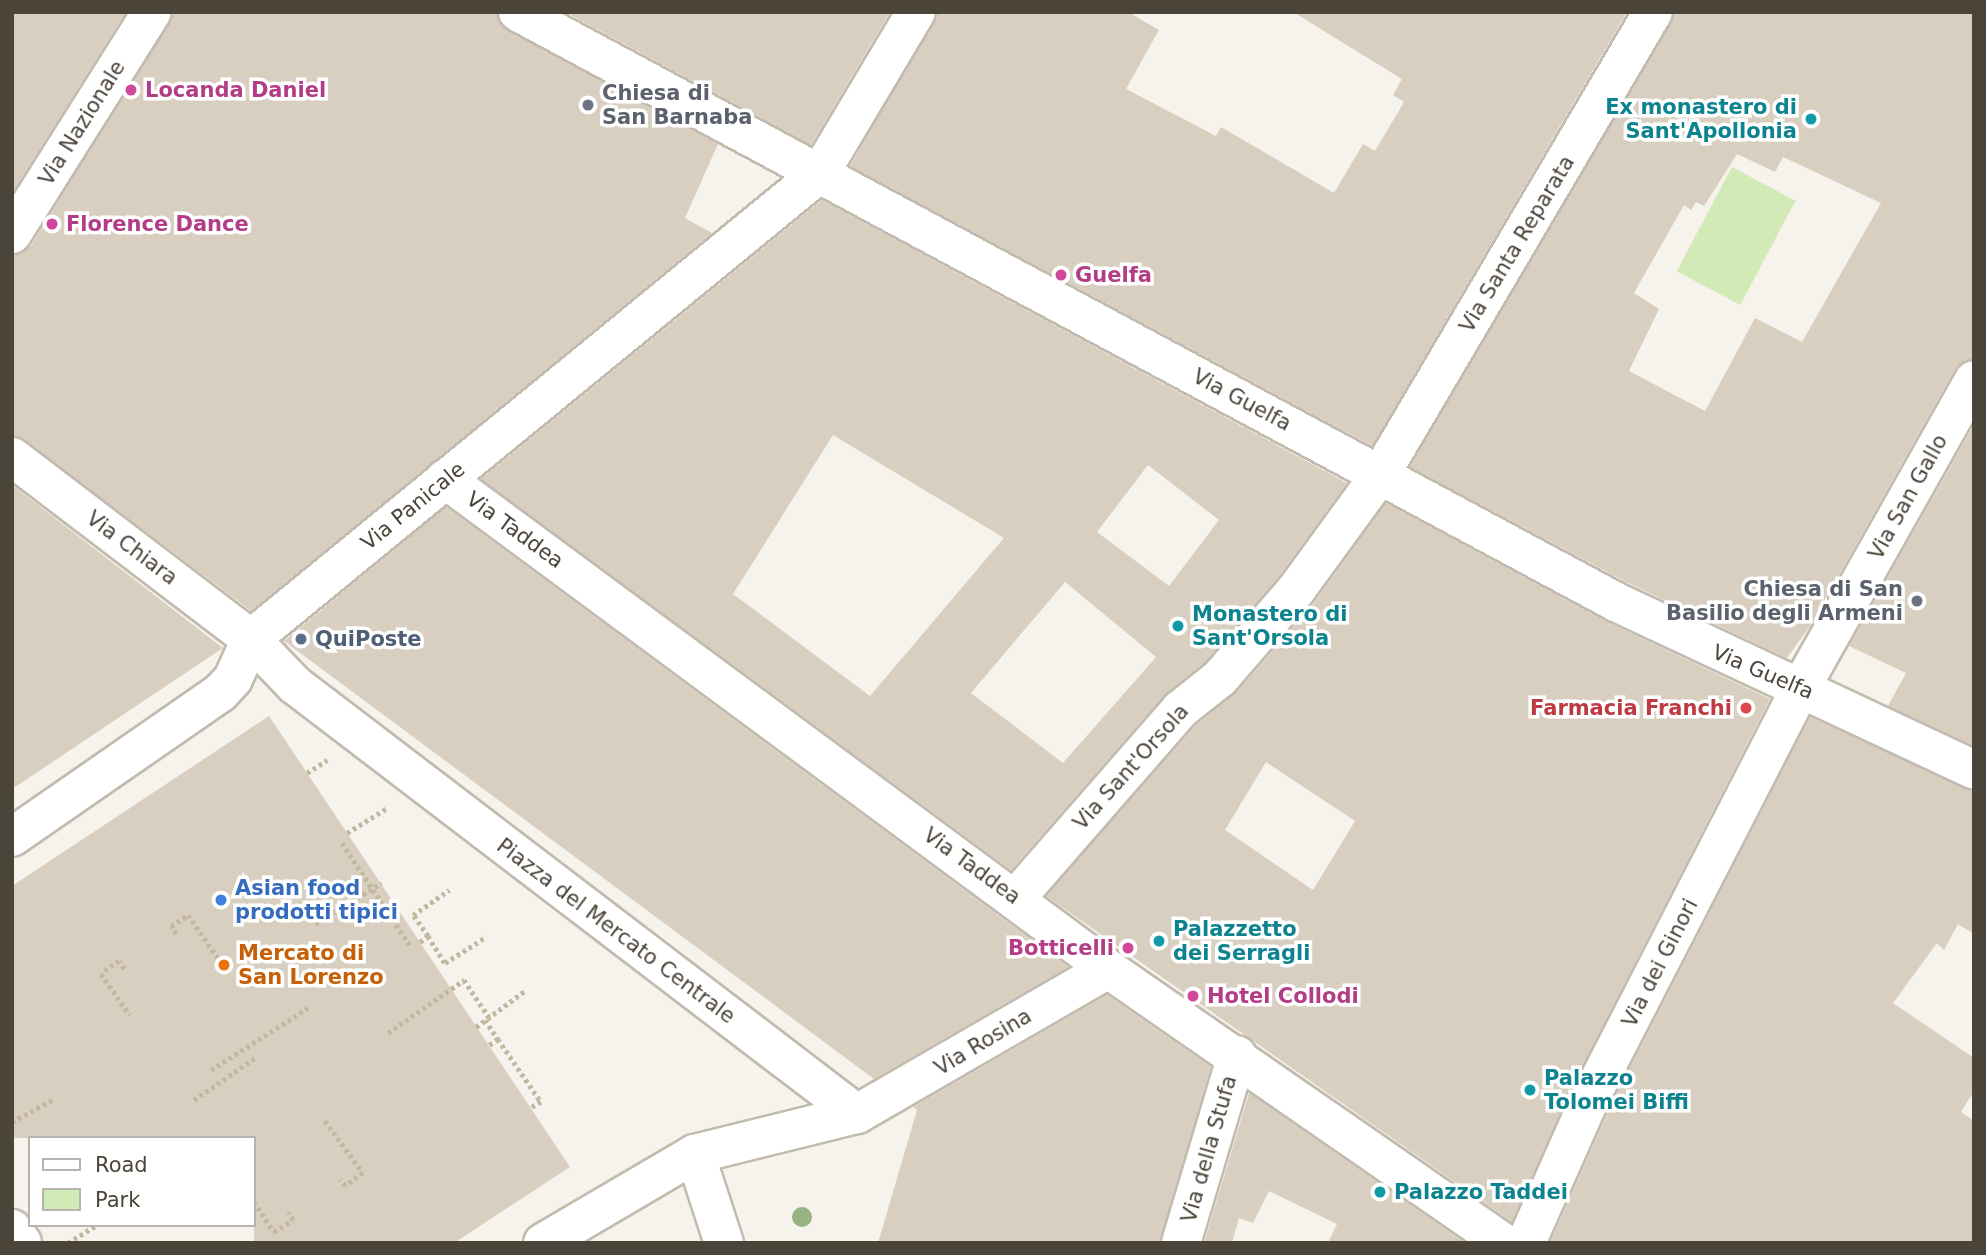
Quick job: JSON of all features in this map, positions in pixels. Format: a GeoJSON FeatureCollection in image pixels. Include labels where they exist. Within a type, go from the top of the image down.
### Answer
{"type":"FeatureCollection","features":[{"type":"Feature","properties":{"kind":"street","name":"Via Nazionale"},"geometry":{"type":"LineString","coordinates":[[12,234],[152,12]]}},
{"type":"Feature","properties":{"kind":"street","name":"Via Guelfa"},"geometry":{"type":"LineString","coordinates":[[519,12],[1641,615],[1801,687],[1974,770]]}},
{"type":"Feature","properties":{"kind":"street","name":"Via Panicale"},"geometry":{"type":"LineString","coordinates":[[12,837],[220,693],[233,679],[251,639],[820,173],[916,12]]}},
{"type":"Feature","properties":{"kind":"street","name":"Via Santa Reparata"},"geometry":{"type":"LineString","coordinates":[[1380,475],[1653,12]]}},
{"type":"Feature","properties":{"kind":"street","name":"Via San Gallo"},"geometry":{"type":"LineString","coordinates":[[1801,687],[1974,380]]}},
{"type":"Feature","properties":{"kind":"street","name":"Via Chiara"},"geometry":{"type":"LineString","coordinates":[[12,457],[251,639]]}},
{"type":"Feature","properties":{"kind":"street","name":"Via Sant'Orsola"},"geometry":{"type":"LineString","coordinates":[[1016,898],[1186,704],[1220,678],[1296,590],[1380,475]]}},
{"type":"Feature","properties":{"kind":"street","name":"Via Taddea"},"geometry":{"type":"LineString","coordinates":[[446,479],[1016,898],[1108,969],[1237,1055],[1391,1167],[1504,1243]]}},
{"type":"Feature","properties":{"kind":"street","name":"Piazza del Mercato Centrale"},"geometry":{"type":"LineString","coordinates":[[251,639],[295,685],[857,1114]]}},
{"type":"Feature","properties":{"kind":"street","name":"Via dei Ginori"},"geometry":{"type":"LineString","coordinates":[[1526,1243],[1592,1094],[1801,687]]}},
{"type":"Feature","properties":{"kind":"street","name":"Via Rosina"},"geometry":{"type":"LineString","coordinates":[[857,1114],[1108,969]]}},
{"type":"Feature","properties":{"kind":"street","name":"Via della Stufa"},"geometry":{"type":"LineString","coordinates":[[1181,1243],[1237,1055]]}},
{"type":"Feature","properties":{"kind":"street"},"geometry":{"type":"LineString","coordinates":[[543,1243],[586,1215],[695,1154],[857,1114]]}},
{"type":"Feature","properties":{"kind":"street"},"geometry":{"type":"LineString","coordinates":[[695,1154],[724,1243]]}},
{"type":"Feature","properties":{"kind":"street"},"geometry":{"type":"LineString","coordinates":[[12,1229],[22,1243]]}},
{"type":"Feature","properties":{"kind":"path"},"geometry":{"type":"LineString","coordinates":[[347,833],[387,808]]}},
{"type":"Feature","properties":{"kind":"path"},"geometry":{"type":"LineString","coordinates":[[342,843],[411,947]]}},
{"type":"Feature","properties":{"kind":"path"},"geometry":{"type":"LineString","coordinates":[[315,924],[381,883]]}},
{"type":"Feature","properties":{"kind":"path"},"geometry":{"type":"LineString","coordinates":[[449,890],[413,915],[445,963],[486,937]]}},
{"type":"Feature","properties":{"kind":"path"},"geometry":{"type":"LineString","coordinates":[[176,934],[171,926],[188,915],[218,958]]}},
{"type":"Feature","properties":{"kind":"path"},"geometry":{"type":"LineString","coordinates":[[420,942],[428,936]]}},
{"type":"Feature","properties":{"kind":"path"},"geometry":{"type":"LineString","coordinates":[[124,969],[119,961],[101,974],[130,1015]]}},
{"type":"Feature","properties":{"kind":"path"},"geometry":{"type":"LineString","coordinates":[[388,1033],[464,980],[498,1039],[541,1102],[531,1108]]}},
{"type":"Feature","properties":{"kind":"path"},"geometry":{"type":"LineString","coordinates":[[476,1027],[526,990]]}},
{"type":"Feature","properties":{"kind":"path"},"geometry":{"type":"LineString","coordinates":[[211,1070],[308,1008]]}},
{"type":"Feature","properties":{"kind":"path"},"geometry":{"type":"LineString","coordinates":[[489,1046],[498,1039]]}},
{"type":"Feature","properties":{"kind":"path"},"geometry":{"type":"LineString","coordinates":[[194,1100],[256,1058]]}},
{"type":"Feature","properties":{"kind":"path"},"geometry":{"type":"LineString","coordinates":[[12,1122],[52,1100]]}},
{"type":"Feature","properties":{"kind":"path"},"geometry":{"type":"LineString","coordinates":[[325,1121],[363,1173],[345,1186],[341,1180]]}},
{"type":"Feature","properties":{"kind":"path"},"geometry":{"type":"LineString","coordinates":[[256,1205],[274,1232],[293,1220],[288,1212]]}},
{"type":"Feature","properties":{"kind":"path"},"geometry":{"type":"LineString","coordinates":[[68,1243],[94,1227]]}},
{"type":"Feature","properties":{"kind":"green space"},"geometry":{"type":"Polygon","coordinates":[[[1732,167],[1796,201],[1740,305],[1677,271],[1732,167]]]}},
{"type":"Feature","properties":{"kind":"building"},"geometry":{"type":"Polygon","coordinates":[[[12,12],[126,12],[12,193],[12,12]]]}},
{"type":"Feature","properties":{"kind":"building"},"geometry":{"type":"Polygon","coordinates":[[[174,12],[496,12],[508,31],[718,144],[685,218],[712,233],[251,611],[25,440],[12,436],[12,256],[31,246],[174,12]]]}},
{"type":"Feature","properties":{"kind":"building"},"geometry":{"type":"Polygon","coordinates":[[[565,12],[890,12],[811,145],[565,12]]]}},
{"type":"Feature","properties":{"kind":"building"},"geometry":{"type":"Polygon","coordinates":[[[938,12],[1128,12],[1159,30],[1126,89],[1216,136],[1221,127],[1334,193],[1363,144],[1375,151],[1404,102],[1393,95],[1402,79],[1293,12],[1627,12],[1372,446],[850,166],[938,12]]]}},
{"type":"Feature","properties":{"kind":"building"},"geometry":{"type":"Polygon","coordinates":[[[1675,12],[1974,12],[1974,358],[1955,369],[1810,626],[1787,658],[1626,582],[1410,467],[1675,12]],[[1737,154],[1704,206],[1696,202],[1691,210],[1684,205],[1634,293],[1659,309],[1629,371],[1705,411],[1755,318],[1802,342],[1881,203],[1783,157],[1775,172],[1737,154]]]}},
{"type":"Feature","properties":{"kind":"building","name":"Monastero di Sant'Orsola"},"geometry":{"type":"Polygon","coordinates":[[[822,200],[1347,483],[1279,576],[1205,662],[1165,694],[1011,870],[481,479],[822,200]],[[833,435],[733,594],[870,696],[1004,538],[833,435]],[[1148,465],[1097,532],[1169,586],[1219,520],[1148,465]],[[1065,582],[971,693],[1063,763],[1156,657],[1065,582]]]}},
{"type":"Feature","properties":{"kind":"building"},"geometry":{"type":"Polygon","coordinates":[[[1974,425],[1974,746],[1888,706],[1906,673],[1849,646],[1974,425]]]}},
{"type":"Feature","properties":{"kind":"building"},"geometry":{"type":"Polygon","coordinates":[[[12,485],[223,648],[12,789],[12,485]]]}},
{"type":"Feature","properties":{"kind":"building"},"geometry":{"type":"Polygon","coordinates":[[[1386,503],[1607,622],[1770,699],[1573,1084],[1512,1222],[1046,896],[1196,725],[1237,692],[1314,603],[1386,503]],[[1266,762],[1225,830],[1313,890],[1355,821],[1266,762]]]}},
{"type":"Feature","properties":{"kind":"building"},"geometry":{"type":"Polygon","coordinates":[[[446,507],[1068,967],[874,1079],[284,641],[446,507]]]}},
{"type":"Feature","properties":{"kind":"building","name":"Mercato di San Lorenzo"},"geometry":{"type":"Polygon","coordinates":[[[269,716],[570,1167],[454,1243],[254,1243],[256,1136],[12,1138],[12,886],[269,716]]]}},
{"type":"Feature","properties":{"kind":"building"},"geometry":{"type":"Polygon","coordinates":[[[1810,717],[1974,792],[1974,934],[1958,924],[1944,950],[1937,943],[1893,1003],[1974,1058],[1974,1091],[1961,1112],[1974,1121],[1974,1243],[1550,1243],[1612,1103],[1810,717]]]}},
{"type":"Feature","properties":{"kind":"building"},"geometry":{"type":"Polygon","coordinates":[[[1107,995],[1211,1067],[1160,1243],[878,1243],[917,1110],[913,1107],[1107,995]]]}},
{"type":"Feature","properties":{"kind":"building"},"geometry":{"type":"Polygon","coordinates":[[[1249,1093],[1465,1243],[1328,1243],[1337,1224],[1269,1191],[1253,1223],[1239,1218],[1232,1243],[1204,1243],[1249,1093]]]}},
{"type":"Feature","properties":{"kind":"place","name":"Locanda Daniel"},"geometry":{"type":"Point","coordinates":[131,90]}},
{"type":"Feature","properties":{"kind":"place","name":"Chiesa di San Barnaba"},"geometry":{"type":"Point","coordinates":[588,105]}},
{"type":"Feature","properties":{"kind":"place","name":"Ex monastero di Sant'Apollonia"},"geometry":{"type":"Point","coordinates":[1811,119]}},
{"type":"Feature","properties":{"kind":"place","name":"Florence Dance"},"geometry":{"type":"Point","coordinates":[52,224]}},
{"type":"Feature","properties":{"kind":"place","name":"Guelfa"},"geometry":{"type":"Point","coordinates":[1061,275]}},
{"type":"Feature","properties":{"kind":"place","name":"Chiesa di San Basilio degli Armeni"},"geometry":{"type":"Point","coordinates":[1917,601]}},
{"type":"Feature","properties":{"kind":"place","name":"Monastero di Sant'Orsola"},"geometry":{"type":"Point","coordinates":[1178,626]}},
{"type":"Feature","properties":{"kind":"place","name":"QuiPoste"},"geometry":{"type":"Point","coordinates":[301,639]}},
{"type":"Feature","properties":{"kind":"place","name":"Farmacia Franchi"},"geometry":{"type":"Point","coordinates":[1746,708]}},
{"type":"Feature","properties":{"kind":"place","name":"Asian food prodotti tipici"},"geometry":{"type":"Point","coordinates":[221,900]}},
{"type":"Feature","properties":{"kind":"place","name":"Palazzetto dei Serragli"},"geometry":{"type":"Point","coordinates":[1159,941]}},
{"type":"Feature","properties":{"kind":"place","name":"Botticelli"},"geometry":{"type":"Point","coordinates":[1128,948]}},
{"type":"Feature","properties":{"kind":"place","name":"Mercato di San Lorenzo"},"geometry":{"type":"Point","coordinates":[224,965]}},
{"type":"Feature","properties":{"kind":"place","name":"Hotel Collodi"},"geometry":{"type":"Point","coordinates":[1193,996]}},
{"type":"Feature","properties":{"kind":"place","name":"Palazzo Tolomei Biffi"},"geometry":{"type":"Point","coordinates":[1530,1090]}},
{"type":"Feature","properties":{"kind":"place","name":"Palazzo Taddei"},"geometry":{"type":"Point","coordinates":[1380,1192]}}]}
